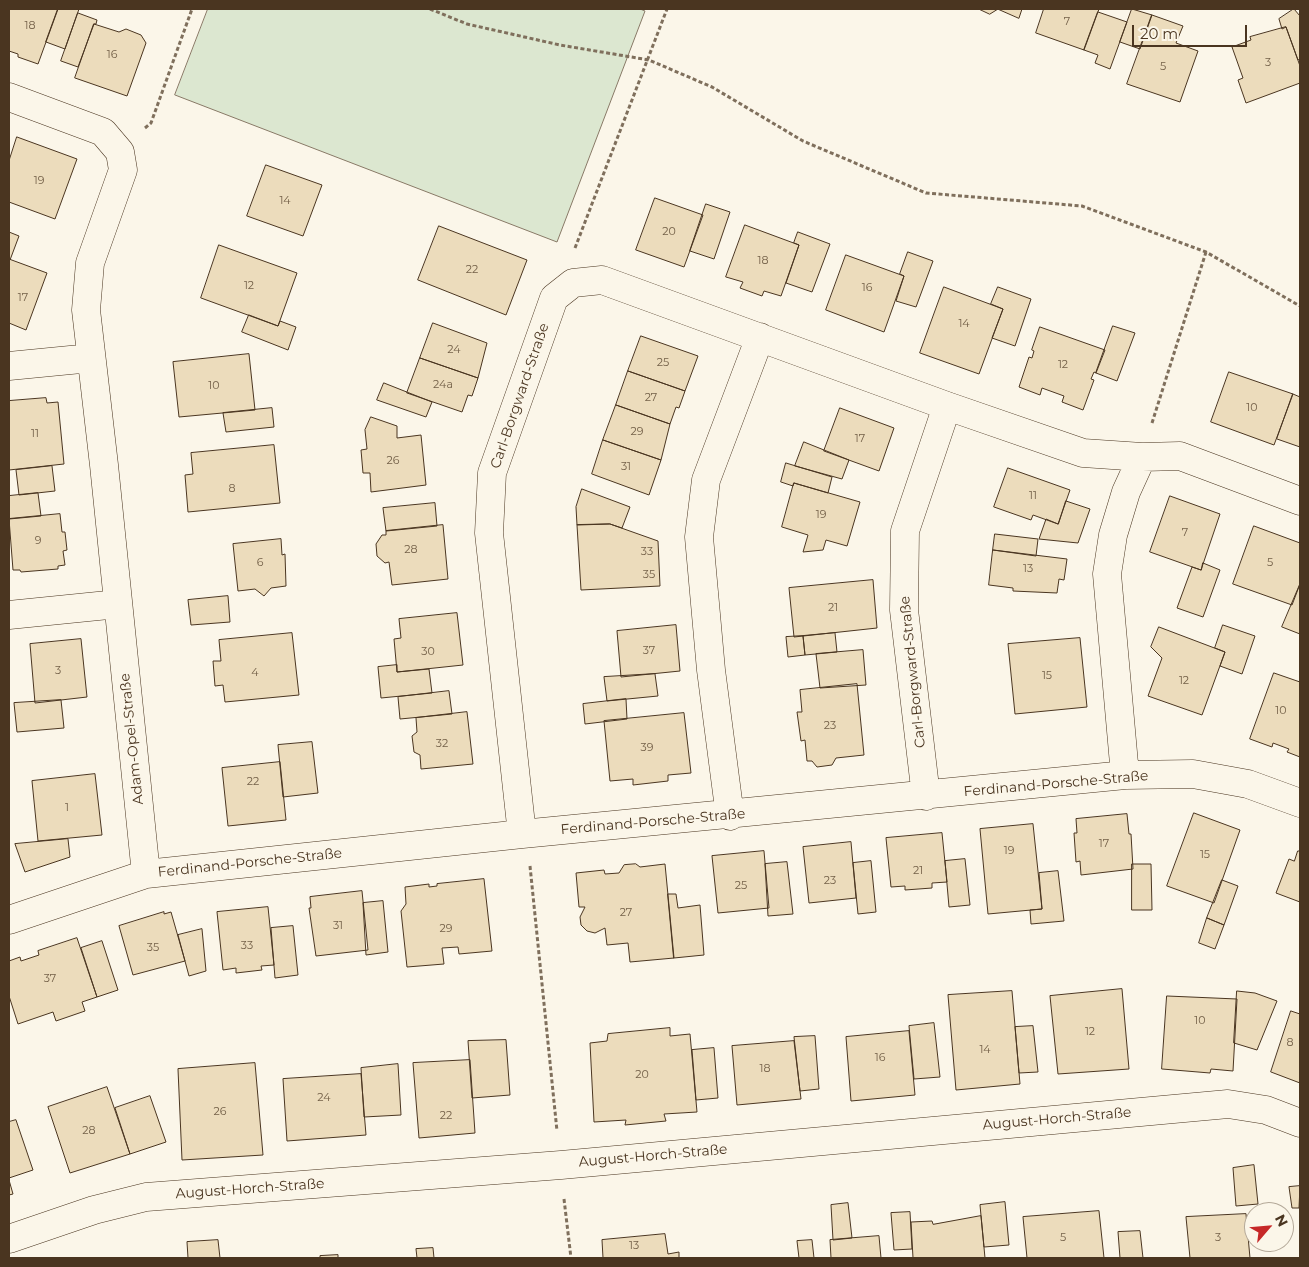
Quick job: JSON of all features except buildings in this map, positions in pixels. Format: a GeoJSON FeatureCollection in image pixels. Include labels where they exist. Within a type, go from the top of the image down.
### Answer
{"type":"FeatureCollection","features":[{"type":"Feature","properties":{"kind":"street"},"geometry":{"type":"LineString","coordinates":[[9,97],[103,132],[120,152]]}},
{"type":"Feature","properties":{"kind":"street","name":"Adam-Opel-Straße"},"geometry":{"type":"LineString","coordinates":[[120,152],[123,170],[90,263],[86,310],[146,874]]}},
{"type":"Feature","properties":{"kind":"street"},"geometry":{"type":"LineString","coordinates":[[573,284],[602,280],[947,406],[1083,453],[1142,457],[1180,456],[1300,501]]}},
{"type":"Feature","properties":{"kind":"street","name":"Carl-Borgward-Straße"},"geometry":{"type":"LineString","coordinates":[[522,834],[489,533],[492,473],[554,298],[573,284]]}},
{"type":"Feature","properties":{"kind":"street"},"geometry":{"type":"LineString","coordinates":[[730,816],[711,670],[699,537],[706,480],[760,337]]}},
{"type":"Feature","properties":{"kind":"street"},"geometry":{"type":"LineString","coordinates":[[9,366],[91,358]]}},
{"type":"Feature","properties":{"kind":"street","name":"Carl-Borgward-Straße"},"geometry":{"type":"LineString","coordinates":[[926,796],[904,610],[905,532],[947,406]]}},
{"type":"Feature","properties":{"kind":"street"},"geometry":{"type":"LineString","coordinates":[[1125,775],[1107,574],[1113,535],[1123,501],[1142,457]]}},
{"type":"Feature","properties":{"kind":"street"},"geometry":{"type":"LineString","coordinates":[[9,615],[118,604]]}},
{"type":"Feature","properties":{"kind":"street","name":"Ferdinand-Porsche-Straße"},"geometry":{"type":"LineString","coordinates":[[9,920],[146,874],[522,834],[730,816],[1125,775],[1194,774],[1248,784],[1300,803]]}},
{"type":"Feature","properties":{"kind":"street","name":"August-Horch-Straße"},"geometry":{"type":"LineString","coordinates":[[9,1239],[94,1210],[146,1197],[561,1165],[1228,1104],[1266,1110],[1300,1123]]}},
{"type":"Feature","properties":{"kind":"path"},"geometry":{"type":"LineString","coordinates":[[120,152],[151,122],[192,9]]}},
{"type":"Feature","properties":{"kind":"path"},"geometry":{"type":"LineString","coordinates":[[430,9],[467,24],[560,45],[649,60],[712,87],[803,141],[926,193],[1082,206],[1206,252],[1300,306]]}},
{"type":"Feature","properties":{"kind":"path"},"geometry":{"type":"LineString","coordinates":[[573,284],[575,246],[649,60],[667,9]]}},
{"type":"Feature","properties":{"kind":"path"},"geometry":{"type":"LineString","coordinates":[[1142,457],[1206,252]]}},
{"type":"Feature","properties":{"kind":"path"},"geometry":{"type":"LineString","coordinates":[[522,834],[529,860],[571,1258]]}},
{"type":"Feature","properties":{"kind":"green space"},"geometry":{"type":"Polygon","coordinates":[[[208,9],[640,9],[645,11],[557,242],[175,95],[208,9]]]}}]}
